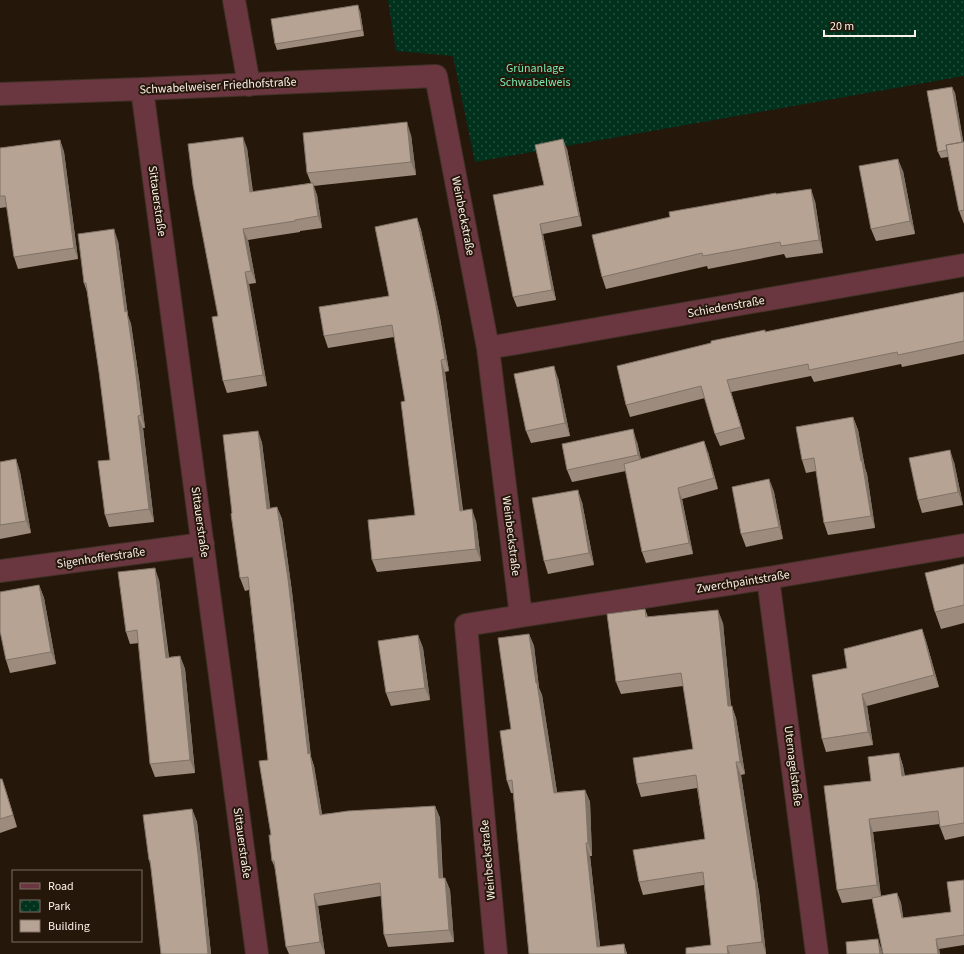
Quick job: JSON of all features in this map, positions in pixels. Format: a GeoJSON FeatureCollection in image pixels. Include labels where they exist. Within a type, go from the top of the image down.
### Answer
{"type":"FeatureCollection","features":[{"type":"Feature","properties":{"kind":"street"},"geometry":{"type":"LineString","coordinates":[[234,0],[249,85]]}},
{"type":"Feature","properties":{"kind":"street","name":"Schwabelweiser Friedhofstraße"},"geometry":{"type":"LineString","coordinates":[[0,94],[142,90],[436,76]]}},
{"type":"Feature","properties":{"kind":"street","name":"Weinbeckstraße"},"geometry":{"type":"LineString","coordinates":[[436,76],[488,348],[521,616],[466,625],[496,954]]}},
{"type":"Feature","properties":{"kind":"street","name":"Sittauerstraße"},"geometry":{"type":"LineString","coordinates":[[142,90],[257,954]]}},
{"type":"Feature","properties":{"kind":"street","name":"Schiedenstraße"},"geometry":{"type":"LineString","coordinates":[[488,348],[964,265]]}},
{"type":"Feature","properties":{"kind":"street","name":"Sigenhofferstraße"},"geometry":{"type":"LineString","coordinates":[[0,571],[203,544]]}},
{"type":"Feature","properties":{"kind":"street","name":"Zwerchpaintstraße"},"geometry":{"type":"LineString","coordinates":[[521,616],[768,578],[964,545]]}},
{"type":"Feature","properties":{"kind":"street","name":"Uternagelstraße"},"geometry":{"type":"LineString","coordinates":[[768,578],[818,954]]}},
{"type":"Feature","properties":{"kind":"green space","name":"Grünanlage Schwabelweis"},"geometry":{"type":"Polygon","coordinates":[[[388,0],[964,0],[964,76],[475,162],[453,56],[396,51],[388,0]]]}},
{"type":"Feature","properties":{"kind":"building"},"geometry":{"type":"Polygon","coordinates":[[[358,5],[362,30],[275,44],[271,19],[358,5]]]}},
{"type":"Feature","properties":{"kind":"building"},"geometry":{"type":"Polygon","coordinates":[[[952,87],[962,142],[946,145],[947,150],[938,152],[927,91],[952,87]]]}},
{"type":"Feature","properties":{"kind":"building"},"geometry":{"type":"Polygon","coordinates":[[[407,122],[411,162],[307,173],[303,133],[407,122]]]}},
{"type":"Feature","properties":{"kind":"building"},"geometry":{"type":"Polygon","coordinates":[[[243,137],[250,192],[313,183],[318,216],[243,229],[251,271],[245,272],[263,375],[223,381],[212,317],[218,316],[193,185],[188,144],[243,137]]]}},
{"type":"Feature","properties":{"kind":"building"},"geometry":{"type":"Polygon","coordinates":[[[563,139],[579,216],[540,224],[552,290],[513,297],[493,195],[544,185],[535,145],[563,139]]]}},
{"type":"Feature","properties":{"kind":"building"},"geometry":{"type":"Polygon","coordinates":[[[60,140],[74,248],[14,257],[5,196],[0,196],[0,148],[60,140]]]}},
{"type":"Feature","properties":{"kind":"building"},"geometry":{"type":"Polygon","coordinates":[[[964,142],[964,210],[959,211],[946,145],[964,142]]]}},
{"type":"Feature","properties":{"kind":"building"},"geometry":{"type":"Polygon","coordinates":[[[898,159],[910,221],[871,229],[859,166],[898,159]]]}},
{"type":"Feature","properties":{"kind":"building"},"geometry":{"type":"Polygon","coordinates":[[[811,189],[819,240],[781,246],[780,242],[703,256],[702,253],[602,277],[592,235],[670,217],[669,212],[776,193],[811,189]]]}},
{"type":"Feature","properties":{"kind":"building"},"geometry":{"type":"Polygon","coordinates":[[[417,218],[436,306],[445,359],[441,360],[460,511],[472,509],[476,549],[372,560],[368,520],[415,515],[401,402],[405,401],[392,325],[324,336],[319,307],[389,296],[375,227],[417,218]]]}},
{"type":"Feature","properties":{"kind":"building"},"geometry":{"type":"Polygon","coordinates":[[[114,229],[141,415],[138,416],[149,509],[105,515],[98,461],[110,460],[99,372],[86,283],[84,283],[78,234],[114,229]]]}},
{"type":"Feature","properties":{"kind":"building"},"geometry":{"type":"Polygon","coordinates":[[[964,292],[964,341],[898,355],[897,352],[809,370],[808,364],[727,380],[741,427],[715,434],[701,386],[626,405],[617,366],[711,343],[711,341],[765,330],[765,332],[964,292]]]}},
{"type":"Feature","properties":{"kind":"building"},"geometry":{"type":"Polygon","coordinates":[[[554,366],[565,423],[526,431],[514,374],[554,366]]]}},
{"type":"Feature","properties":{"kind":"building"},"geometry":{"type":"Polygon","coordinates":[[[853,417],[871,516],[824,523],[814,458],[802,460],[796,427],[853,417]]]}},
{"type":"Feature","properties":{"kind":"building"},"geometry":{"type":"Polygon","coordinates":[[[633,429],[638,455],[567,470],[562,444],[633,429]]]}},
{"type":"Feature","properties":{"kind":"building"},"geometry":{"type":"Polygon","coordinates":[[[258,431],[267,509],[277,507],[288,579],[308,754],[310,753],[320,815],[348,811],[435,806],[439,878],[445,878],[449,930],[384,935],[380,883],[314,894],[320,942],[286,947],[274,861],[272,861],[269,835],[271,835],[259,761],[268,760],[248,577],[240,578],[231,514],[223,435],[258,431]]]}},
{"type":"Feature","properties":{"kind":"building"},"geometry":{"type":"Polygon","coordinates":[[[704,441],[714,478],[678,488],[689,543],[642,552],[624,464],[704,441]]]}},
{"type":"Feature","properties":{"kind":"building"},"geometry":{"type":"Polygon","coordinates":[[[950,450],[958,492],[918,500],[909,458],[950,450]]]}},
{"type":"Feature","properties":{"kind":"building"},"geometry":{"type":"Polygon","coordinates":[[[16,459],[26,521],[0,525],[0,462],[16,459]]]}},
{"type":"Feature","properties":{"kind":"building"},"geometry":{"type":"Polygon","coordinates":[[[769,479],[779,527],[741,534],[732,487],[769,479]]]}},
{"type":"Feature","properties":{"kind":"building"},"geometry":{"type":"Polygon","coordinates":[[[578,490],[589,553],[544,561],[532,498],[578,490]]]}},
{"type":"Feature","properties":{"kind":"building"},"geometry":{"type":"Polygon","coordinates":[[[964,564],[964,605],[935,612],[925,573],[964,564]]]}},
{"type":"Feature","properties":{"kind":"building"},"geometry":{"type":"Polygon","coordinates":[[[155,568],[166,658],[180,656],[190,760],[150,764],[137,630],[126,632],[118,572],[155,568]]]}},
{"type":"Feature","properties":{"kind":"building"},"geometry":{"type":"Polygon","coordinates":[[[39,585],[51,652],[6,660],[0,631],[0,592],[39,585]]]}},
{"type":"Feature","properties":{"kind":"building"},"geometry":{"type":"Polygon","coordinates":[[[645,609],[646,617],[718,610],[728,706],[732,706],[740,762],[736,762],[755,879],[762,942],[727,946],[728,954],[686,954],[686,948],[711,945],[703,872],[639,882],[633,850],[705,839],[696,775],[637,784],[633,758],[693,749],[681,673],[616,682],[607,614],[645,609]]]}},
{"type":"Feature","properties":{"kind":"building"},"geometry":{"type":"Polygon","coordinates":[[[922,629],[934,675],[862,694],[868,732],[822,739],[812,675],[847,668],[844,649],[922,629]]]}},
{"type":"Feature","properties":{"kind":"building"},"geometry":{"type":"Polygon","coordinates":[[[529,634],[554,793],[585,790],[588,843],[586,843],[597,947],[624,944],[625,954],[529,954],[512,780],[507,781],[500,731],[511,729],[498,638],[529,634]]]}},
{"type":"Feature","properties":{"kind":"building"},"geometry":{"type":"Polygon","coordinates":[[[418,635],[425,688],[386,693],[378,641],[418,635]]]}},
{"type":"Feature","properties":{"kind":"building"},"geometry":{"type":"Polygon","coordinates":[[[899,753],[902,776],[964,767],[964,823],[940,827],[938,811],[869,819],[877,885],[837,890],[824,786],[871,781],[868,757],[899,753]]]}},
{"type":"Feature","properties":{"kind":"building"},"geometry":{"type":"Polygon","coordinates":[[[0,779],[2,779],[13,815],[0,819],[0,779]]]}},
{"type":"Feature","properties":{"kind":"building"},"geometry":{"type":"Polygon","coordinates":[[[192,809],[208,954],[161,954],[143,815],[192,809]]]}},
{"type":"Feature","properties":{"kind":"building"},"geometry":{"type":"Polygon","coordinates":[[[964,880],[964,935],[936,939],[938,954],[883,954],[872,898],[897,893],[902,918],[951,912],[947,882],[964,880]]]}},
{"type":"Feature","properties":{"kind":"building"},"geometry":{"type":"Polygon","coordinates":[[[878,939],[880,954],[847,954],[846,942],[878,939]]]}}]}
